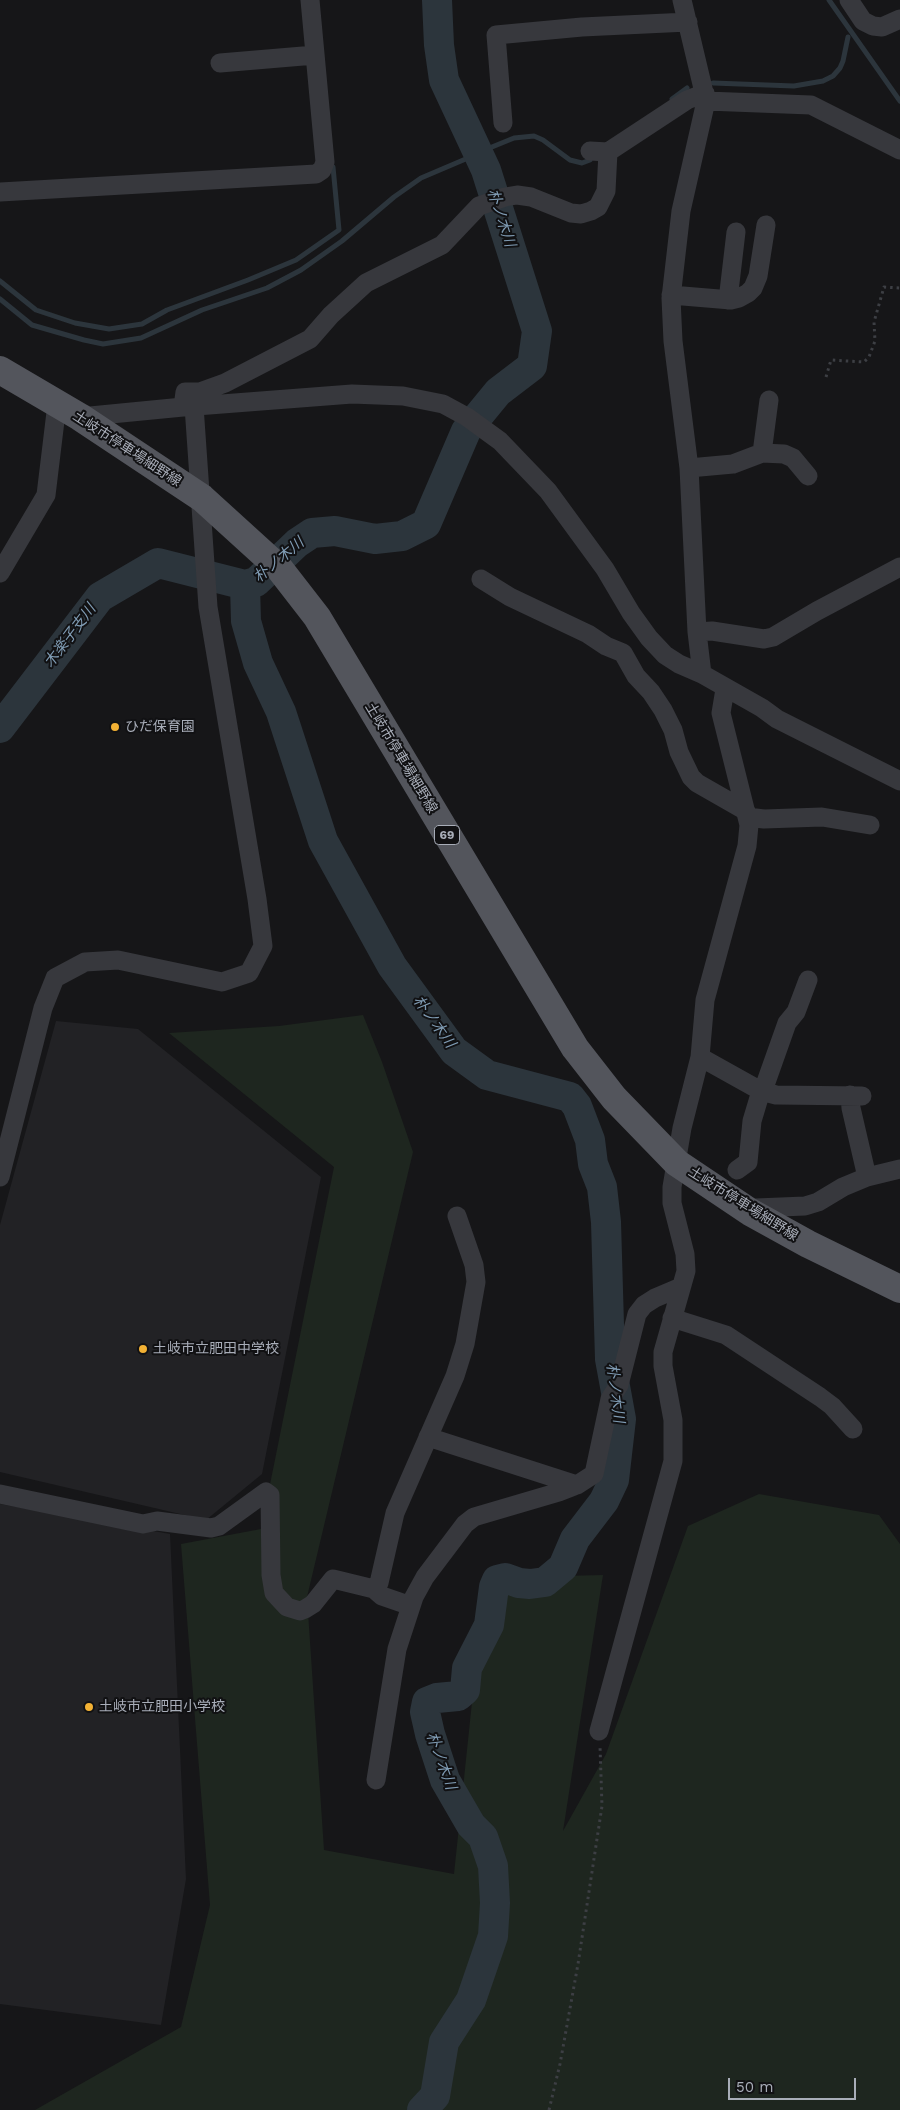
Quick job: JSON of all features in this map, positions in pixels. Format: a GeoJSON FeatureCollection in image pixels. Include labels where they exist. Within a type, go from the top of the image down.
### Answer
{"type":"FeatureCollection","features":[{"type":"Feature","properties":{"kind":"main road","name":"土岐市停車場細野線"},"geometry":{"type":"LineString","coordinates":[[0,370],[69,410],[202,498],[279,568],[316,617],[575,1048],[614,1098],[677,1163],[750,1212],[808,1244],[900,1289]]}},
{"type":"Feature","properties":{"kind":"street"},"geometry":{"type":"LineString","coordinates":[[0,192],[316,174],[322,170],[325,162],[310,0]]}},
{"type":"Feature","properties":{"kind":"street"},"geometry":{"type":"LineString","coordinates":[[682,0],[705,97],[681,211],[671,295],[673,341],[690,468],[696,632],[702,674]]}},
{"type":"Feature","properties":{"kind":"street"},"geometry":{"type":"LineString","coordinates":[[849,0],[863,21],[874,26],[882,27],[900,19]]}},
{"type":"Feature","properties":{"kind":"street"},"geometry":{"type":"LineString","coordinates":[[503,123],[496,34],[573,27],[688,22]]}},
{"type":"Feature","properties":{"kind":"street"},"geometry":{"type":"LineString","coordinates":[[220,63],[315,55]]}},
{"type":"Feature","properties":{"kind":"street"},"geometry":{"type":"LineString","coordinates":[[0,1176],[43,1008],[55,978],[85,962],[118,960],[222,982],[249,973],[263,946],[257,899],[208,607],[202,498],[189,406],[185,392],[200,392],[225,383],[310,338],[331,315],[366,283],[442,245],[479,206],[517,195],[531,197],[571,213],[581,214],[598,207],[606,191],[599,152],[687,100],[705,97],[811,105],[900,150]]}},
{"type":"Feature","properties":{"kind":"street"},"geometry":{"type":"LineString","coordinates":[[671,295],[728,300],[739,298],[753,288],[758,276],[766,224]]}},
{"type":"Feature","properties":{"kind":"street"},"geometry":{"type":"LineString","coordinates":[[728,300],[736,232]]}},
{"type":"Feature","properties":{"kind":"street"},"geometry":{"type":"LineString","coordinates":[[0,573],[46,495],[69,410],[189,406],[352,394],[403,396],[444,404],[467,417],[500,441],[548,491],[604,569],[630,613],[665,655],[679,664],[702,674],[778,719],[900,781]]}},
{"type":"Feature","properties":{"kind":"street"},"geometry":{"type":"LineString","coordinates":[[762,453],[769,400]]}},
{"type":"Feature","properties":{"kind":"street"},"geometry":{"type":"LineString","coordinates":[[690,468],[733,464],[762,453],[784,454],[793,458],[808,476]]}},
{"type":"Feature","properties":{"kind":"street"},"geometry":{"type":"LineString","coordinates":[[696,632],[712,631],[764,639],[773,636],[900,567]]}},
{"type":"Feature","properties":{"kind":"street"},"geometry":{"type":"LineString","coordinates":[[481,579],[510,596],[623,653],[636,676],[651,692],[663,710],[673,730],[678,752],[691,777],[697,783],[746,814],[764,820],[822,817],[870,825]]}},
{"type":"Feature","properties":{"kind":"street"},"geometry":{"type":"LineString","coordinates":[[599,1731],[673,1461],[673,1420],[663,1359],[667,1334],[686,1271],[685,1254],[672,1203],[672,1187],[682,1128],[700,1058],[705,1000],[747,846],[749,825],[721,713],[725,689]]}},
{"type":"Feature","properties":{"kind":"street"},"geometry":{"type":"LineString","coordinates":[[737,1170],[748,1162],[752,1121],[761,1091],[765,1085],[786,1023],[796,1012],[808,980]]}},
{"type":"Feature","properties":{"kind":"street"},"geometry":{"type":"LineString","coordinates":[[700,1058],[761,1091],[776,1095],[856,1096],[851,1108],[867,1177]]}},
{"type":"Feature","properties":{"kind":"street"},"geometry":{"type":"LineString","coordinates":[[750,1212],[756,1208],[805,1206],[818,1202],[843,1187],[867,1177],[900,1169]]}},
{"type":"Feature","properties":{"kind":"street"},"geometry":{"type":"LineString","coordinates":[[374,1590],[379,1583],[395,1513],[455,1376],[465,1344],[476,1282],[474,1265],[457,1216]]}},
{"type":"Feature","properties":{"kind":"street"},"geometry":{"type":"LineString","coordinates":[[376,1780],[397,1649],[410,1606],[425,1577],[465,1524],[474,1517],[577,1486],[594,1474],[610,1399],[619,1386],[637,1314],[644,1305],[655,1298],[681,1287]]}},
{"type":"Feature","properties":{"kind":"street"},"geometry":{"type":"LineString","coordinates":[[672,1318],[726,1335],[820,1397],[832,1406],[853,1429]]}},
{"type":"Feature","properties":{"kind":"street"},"geometry":{"type":"LineString","coordinates":[[428,1437],[577,1486]]}},
{"type":"Feature","properties":{"kind":"street"},"geometry":{"type":"LineString","coordinates":[[0,1494],[143,1524],[157,1521],[211,1528],[219,1526],[266,1492],[270,1495],[271,1575],[274,1593],[287,1607],[300,1611],[305,1609],[313,1604],[333,1579],[374,1590],[382,1596],[410,1606]]}},
{"type":"Feature","properties":{"kind":"path"},"geometry":{"type":"LineString","coordinates":[[826,377],[830,360],[864,362],[869,357],[874,340],[874,322],[884,287],[900,288]]}},
{"type":"Feature","properties":{"kind":"path"},"geometry":{"type":"LineString","coordinates":[[549,2110],[560,2064],[578,1964],[602,1806],[599,1731]]}},
{"type":"Feature","properties":{"kind":"shaded area"},"geometry":{"type":"Polygon","coordinates":[[[363,1015],[382,1062],[413,1152],[307,1597],[324,1850],[454,1874],[485,1578],[603,1575],[563,1831],[606,1754],[688,1526],[759,1494],[879,1515],[900,1544],[900,2110],[35,2110],[181,2027],[210,1905],[181,1544],[261,1529],[334,1167],[169,1033],[279,1026],[363,1015]]]}},
{"type":"Feature","properties":{"kind":"shaded area","name":"土岐市立肥田中学校"},"geometry":{"type":"Polygon","coordinates":[[[56,1021],[138,1029],[321,1177],[262,1474],[206,1520],[0,1472],[0,1225],[56,1021]]]}},
{"type":"Feature","properties":{"kind":"shaded area","name":"土岐市立肥田小学校"},"geometry":{"type":"Polygon","coordinates":[[[0,1504],[170,1534],[186,1879],[161,2025],[0,2004],[0,1504]]]}},
{"type":"Feature","properties":{"kind":"waterway","name":"朴ノ木川"},"geometry":{"type":"LineString","coordinates":[[422,2110],[435,2096],[444,2042],[471,2000],[493,1936],[495,1903],[493,1866],[483,1837],[471,1825],[445,1780],[430,1734],[425,1712],[427,1702],[437,1698],[458,1696],[465,1690],[467,1668],[489,1625],[494,1587],[497,1580],[505,1578],[519,1583],[530,1584],[545,1582],[563,1567],[575,1539],[604,1501],[614,1480],[621,1419],[610,1359],[606,1222],[602,1187],[593,1164],[590,1140],[577,1106],[570,1097],[487,1075],[454,1051],[392,966],[323,841],[281,712],[258,663],[246,621],[245,585],[256,582],[297,543],[312,533],[335,531],[375,539],[402,536],[426,524],[466,431],[498,392],[532,366],[537,331],[486,170],[444,80],[439,45],[437,0]]}},
{"type":"Feature","properties":{"kind":"waterway"},"geometry":{"type":"LineString","coordinates":[[829,0],[900,101]]}},
{"type":"Feature","properties":{"kind":"waterway"},"geometry":{"type":"LineString","coordinates":[[713,83],[794,86],[823,81],[833,76],[840,68],[848,37]]}},
{"type":"Feature","properties":{"kind":"waterway"},"geometry":{"type":"LineString","coordinates":[[672,99],[687,88]]}},
{"type":"Feature","properties":{"kind":"waterway"},"geometry":{"type":"LineString","coordinates":[[487,149],[514,138],[534,136],[543,140],[570,160],[582,163],[590,160]]}},
{"type":"Feature","properties":{"kind":"waterway"},"geometry":{"type":"LineString","coordinates":[[0,299],[32,325],[84,340],[103,344],[141,338],[202,310],[267,288],[301,270],[342,241],[394,197],[421,178],[468,158]]}},
{"type":"Feature","properties":{"kind":"waterway"},"geometry":{"type":"LineString","coordinates":[[0,281],[36,310],[75,323],[109,329],[142,324],[167,310],[296,260],[339,230],[333,167]]}},
{"type":"Feature","properties":{"kind":"waterway","name":"木楽子支川"},"geometry":{"type":"LineString","coordinates":[[0,728],[100,597],[158,563],[245,585]]}},
{"type":"Feature","properties":{"kind":"place","name":"ひだ保育園"},"geometry":{"type":"Point","coordinates":[115,727]}},
{"type":"Feature","properties":{"kind":"place","name":"土岐市立肥田中学校"},"geometry":{"type":"Point","coordinates":[143,1349]}},
{"type":"Feature","properties":{"kind":"place","name":"土岐市立肥田小学校"},"geometry":{"type":"Point","coordinates":[89,1707]}}]}
